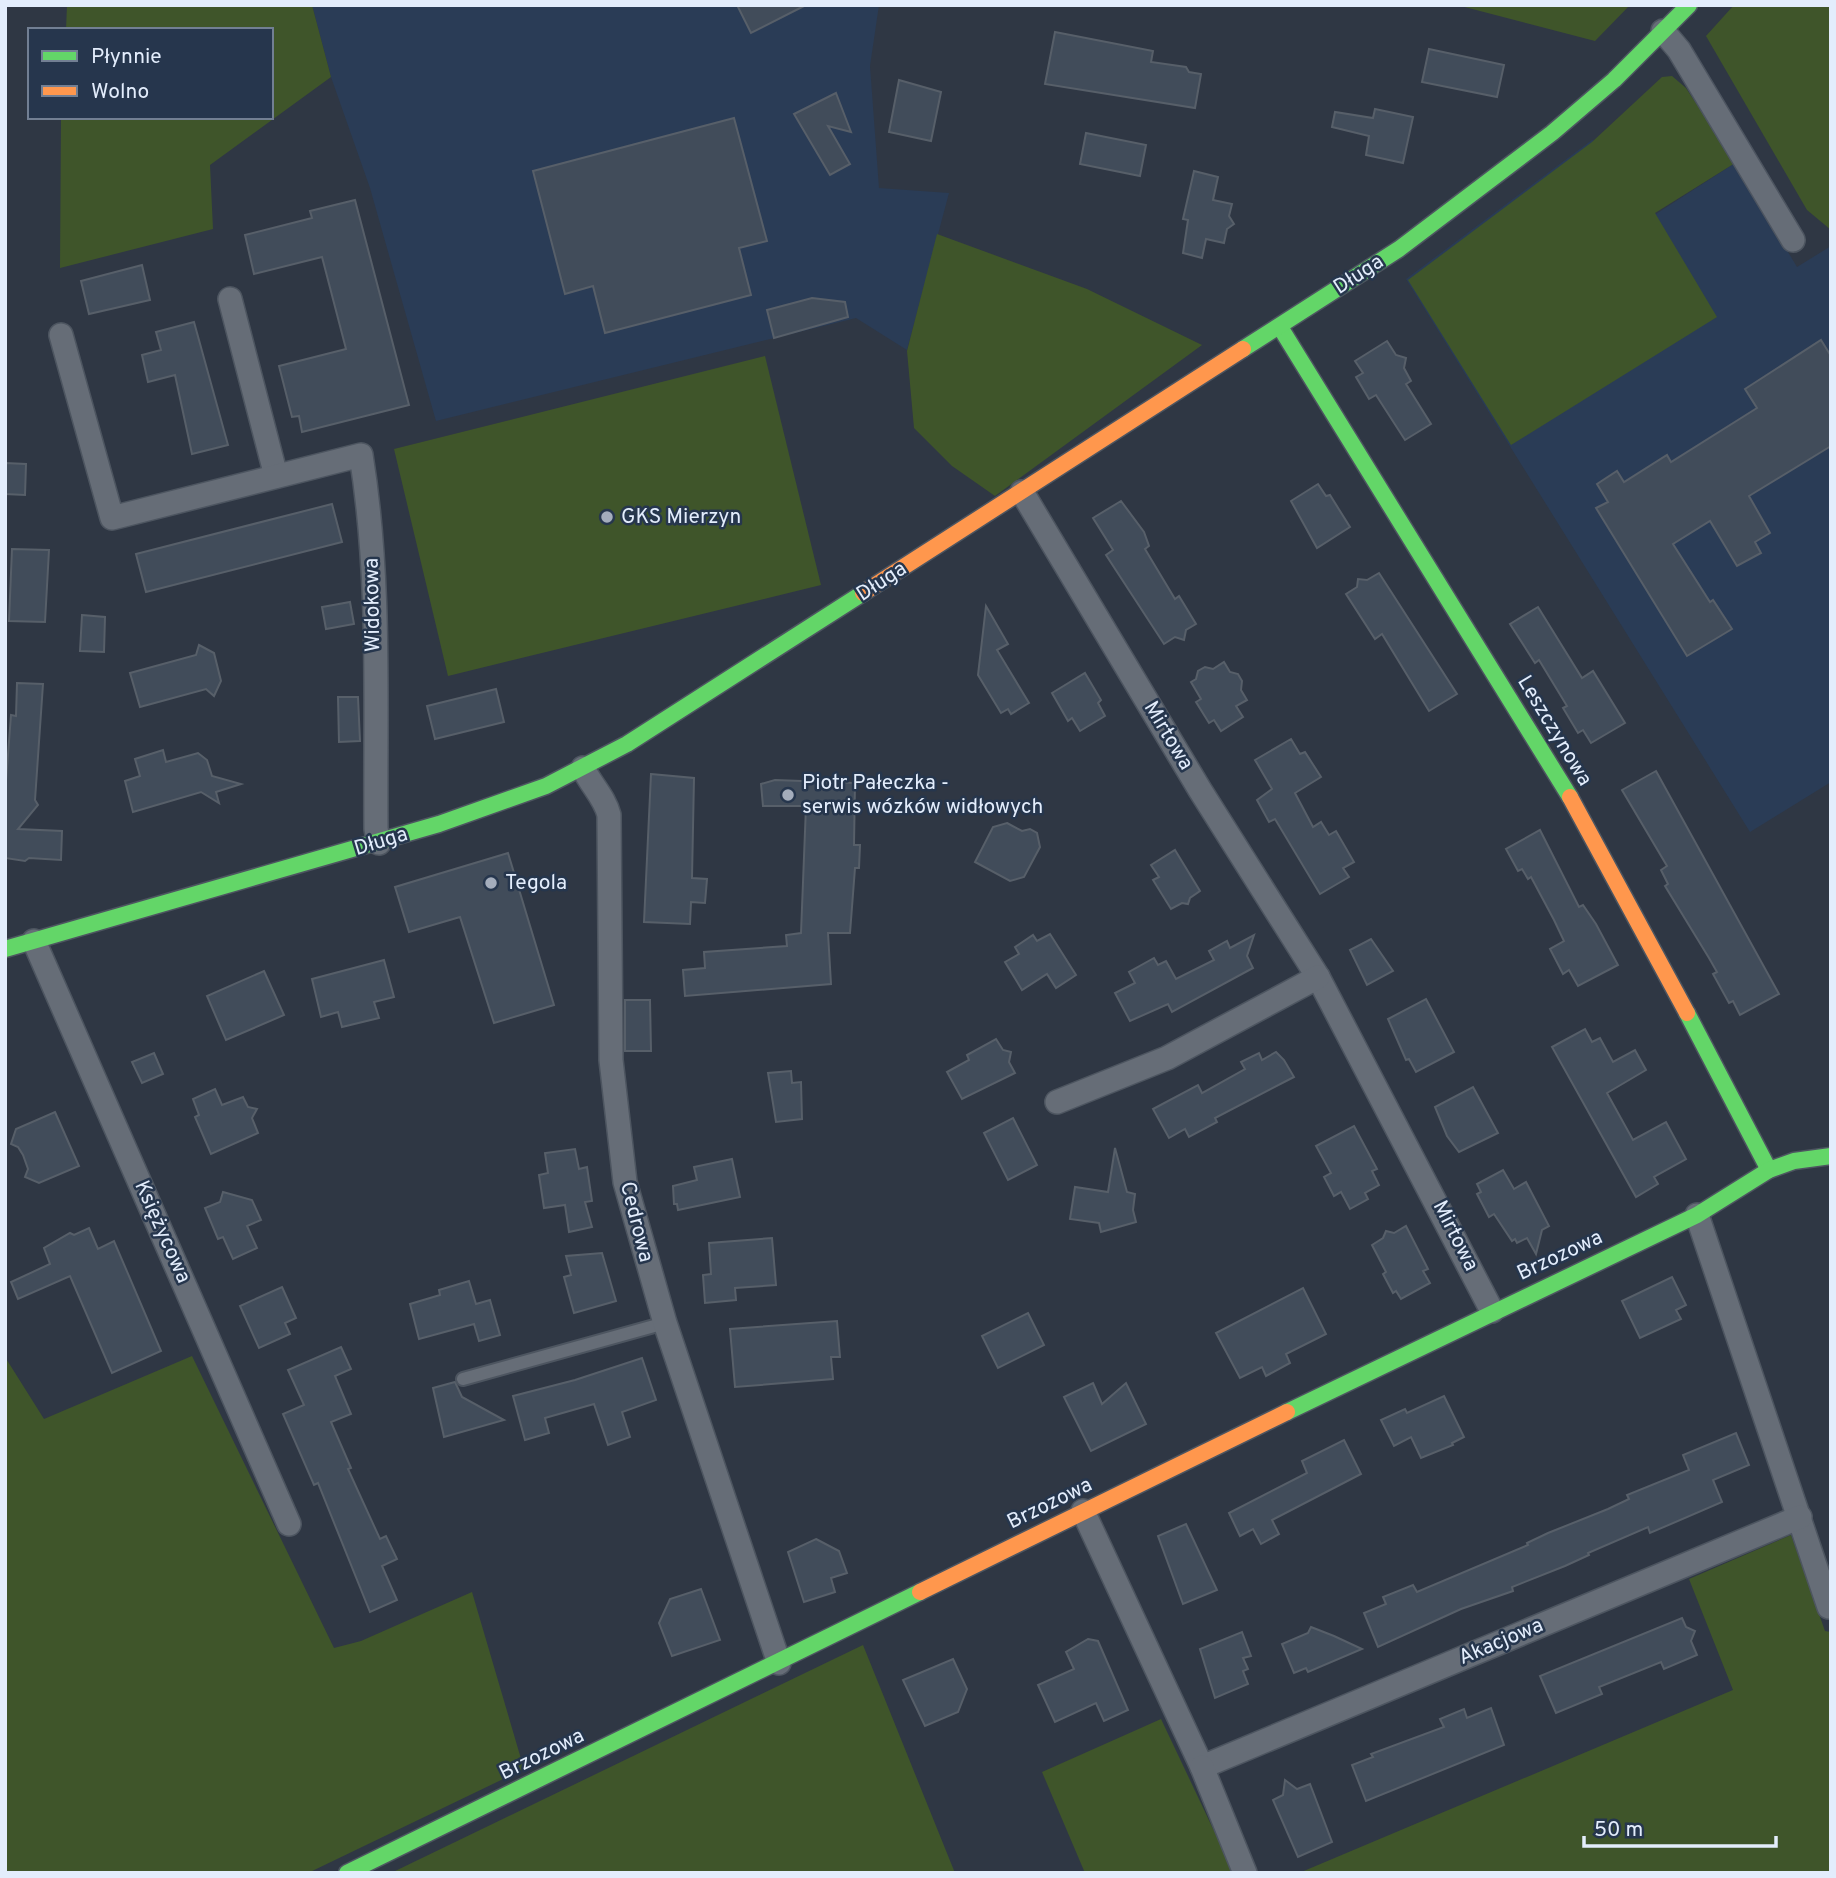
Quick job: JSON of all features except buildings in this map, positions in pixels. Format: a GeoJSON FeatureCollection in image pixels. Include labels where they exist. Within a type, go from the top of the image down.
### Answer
{"type":"FeatureCollection","features":[{"type":"Feature","properties":{"kind":"street","name":"Długa"},"geometry":{"type":"LineString","coordinates":[[5,949],[379,843],[495,805],[583,768],[674,716],[1399,249],[1496,178],[1583,107],[1689,5]]}},
{"type":"Feature","properties":{"kind":"street"},"geometry":{"type":"LineString","coordinates":[[1663,31],[1679,50],[1793,240]]}},
{"type":"Feature","properties":{"kind":"street"},"geometry":{"type":"LineString","coordinates":[[230,299],[276,476]]}},
{"type":"Feature","properties":{"kind":"street","name":"Leszczynowa"},"geometry":{"type":"LineString","coordinates":[[1280,327],[1563,784],[1636,916],[1769,1170]]}},
{"type":"Feature","properties":{"kind":"street","name":"Widokowa"},"geometry":{"type":"LineString","coordinates":[[61,335],[112,518],[361,456],[369,508],[373,565],[376,829],[379,843]]}},
{"type":"Feature","properties":{"kind":"street","name":"Mirtowa"},"geometry":{"type":"LineString","coordinates":[[1022,492],[1200,790],[1318,977],[1492,1311]]}},
{"type":"Feature","properties":{"kind":"street","name":"Cedrowa"},"geometry":{"type":"LineString","coordinates":[[583,768],[591,785],[606,803],[609,815],[611,1060],[618,1142],[638,1235],[779,1664]]}},
{"type":"Feature","properties":{"kind":"street","name":"Księżycowa"},"geometry":{"type":"LineString","coordinates":[[34,941],[289,1524]]}},
{"type":"Feature","properties":{"kind":"street"},"geometry":{"type":"LineString","coordinates":[[1057,1102],[1167,1058],[1318,977]]}},
{"type":"Feature","properties":{"kind":"street"},"geometry":{"type":"LineString","coordinates":[[1769,1170],[1794,1161],[1831,1156]]}},
{"type":"Feature","properties":{"kind":"street","name":"Brzozowa"},"geometry":{"type":"LineString","coordinates":[[347,1873],[779,1664],[1083,1511],[1492,1311],[1697,1215],[1769,1170]]}},
{"type":"Feature","properties":{"kind":"street"},"geometry":{"type":"LineString","coordinates":[[1697,1215],[1829,1608]]}},
{"type":"Feature","properties":{"kind":"street"},"geometry":{"type":"LineString","coordinates":[[1083,1511],[1202,1767],[1245,1873]]}},
{"type":"Feature","properties":{"kind":"street","name":"Akacjowa"},"geometry":{"type":"LineString","coordinates":[[1202,1767],[1800,1517]]}},
{"type":"Feature","properties":{"kind":"lane"},"geometry":{"type":"LineString","coordinates":[[463,1379],[665,1323]]}},
{"type":"Feature","properties":{"kind":"shaded area"},"geometry":{"type":"Polygon","coordinates":[[[312,5],[879,5],[870,66],[879,188],[949,193],[907,350],[856,318],[436,421],[370,188],[331,77],[312,5]]]}},
{"type":"Feature","properties":{"kind":"shaded area"},"geometry":{"type":"Polygon","coordinates":[[[1592,140],[1614,143],[1656,214],[1735,163],[1797,267],[1831,246],[1831,782],[1750,832],[1406,279],[1592,140]]]}},
{"type":"Feature","properties":{"kind":"green space"},"geometry":{"type":"Polygon","coordinates":[[[67,5],[312,5],[331,77],[210,165],[213,229],[60,268],[61,119],[273,119],[273,28],[66,28],[67,5]]]}},
{"type":"Feature","properties":{"kind":"green space"},"geometry":{"type":"Polygon","coordinates":[[[1457,5],[1630,5],[1595,41],[1457,5]]]}},
{"type":"Feature","properties":{"kind":"green space"},"geometry":{"type":"Polygon","coordinates":[[[1734,5],[1831,5],[1831,230],[1807,210],[1706,36],[1734,5]]]}},
{"type":"Feature","properties":{"kind":"green space"},"geometry":{"type":"Polygon","coordinates":[[[1672,76],[1686,88],[1735,163],[1655,213],[1717,317],[1511,445],[1408,280],[1592,142],[1662,77],[1672,76]]]}},
{"type":"Feature","properties":{"kind":"green space"},"geometry":{"type":"Polygon","coordinates":[[[937,234],[1087,289],[1202,345],[995,496],[952,466],[914,428],[907,351],[937,234]]]}},
{"type":"Feature","properties":{"kind":"green space","name":"GKS Mierzyn"},"geometry":{"type":"Polygon","coordinates":[[[765,356],[821,585],[448,676],[394,449],[765,356]]]}},
{"type":"Feature","properties":{"kind":"green space"},"geometry":{"type":"Polygon","coordinates":[[[192,1356],[334,1648],[361,1641],[472,1592],[524,1769],[308,1873],[5,1873],[5,1357],[44,1419],[192,1356]]]}},
{"type":"Feature","properties":{"kind":"green space"},"geometry":{"type":"Polygon","coordinates":[[[1791,1535],[1825,1631],[1831,1632],[1831,1873],[1299,1873],[1733,1690],[1689,1579],[1791,1535]]]}},
{"type":"Feature","properties":{"kind":"green space"},"geometry":{"type":"Polygon","coordinates":[[[863,1645],[955,1873],[391,1873],[863,1645]]]}},
{"type":"Feature","properties":{"kind":"green space"},"geometry":{"type":"Polygon","coordinates":[[[1161,1719],[1234,1873],[1085,1873],[1042,1772],[1161,1719]]]}},
{"type":"Feature","properties":{"kind":"traffic: fast"},"geometry":{"type":"LineString","coordinates":[[1243,349],[1399,249],[1552,133],[1614,80],[1689,5]]}},
{"type":"Feature","properties":{"kind":"traffic: fast"},"geometry":{"type":"LineString","coordinates":[[1280,327],[1570,797]]}},
{"type":"Feature","properties":{"kind":"traffic: fast"},"geometry":{"type":"LineString","coordinates":[[5,949],[439,824],[546,786],[627,744],[863,593]]}},
{"type":"Feature","properties":{"kind":"traffic: fast"},"geometry":{"type":"LineString","coordinates":[[1687,1013],[1769,1170]]}},
{"type":"Feature","properties":{"kind":"traffic: fast"},"geometry":{"type":"LineString","coordinates":[[1287,1412],[1697,1215],[1769,1170],[1794,1161],[1831,1156]]}},
{"type":"Feature","properties":{"kind":"traffic: fast"},"geometry":{"type":"LineString","coordinates":[[347,1873],[920,1592]]}},
{"type":"Feature","properties":{"kind":"traffic: slow"},"geometry":{"type":"LineString","coordinates":[[863,593],[1243,349]]}},
{"type":"Feature","properties":{"kind":"traffic: slow"},"geometry":{"type":"LineString","coordinates":[[1570,797],[1687,1013]]}},
{"type":"Feature","properties":{"kind":"traffic: slow"},"geometry":{"type":"LineString","coordinates":[[920,1592],[1287,1412]]}},
{"type":"Feature","properties":{"kind":"place","name":"GKS Mierzyn"},"geometry":{"type":"Point","coordinates":[607,517]}},
{"type":"Feature","properties":{"kind":"place","name":"Piotr Pałeczka - serwis wózków widłowych"},"geometry":{"type":"Point","coordinates":[788,795]}},
{"type":"Feature","properties":{"kind":"place","name":"Tegola"},"geometry":{"type":"Point","coordinates":[491,883]}}]}
